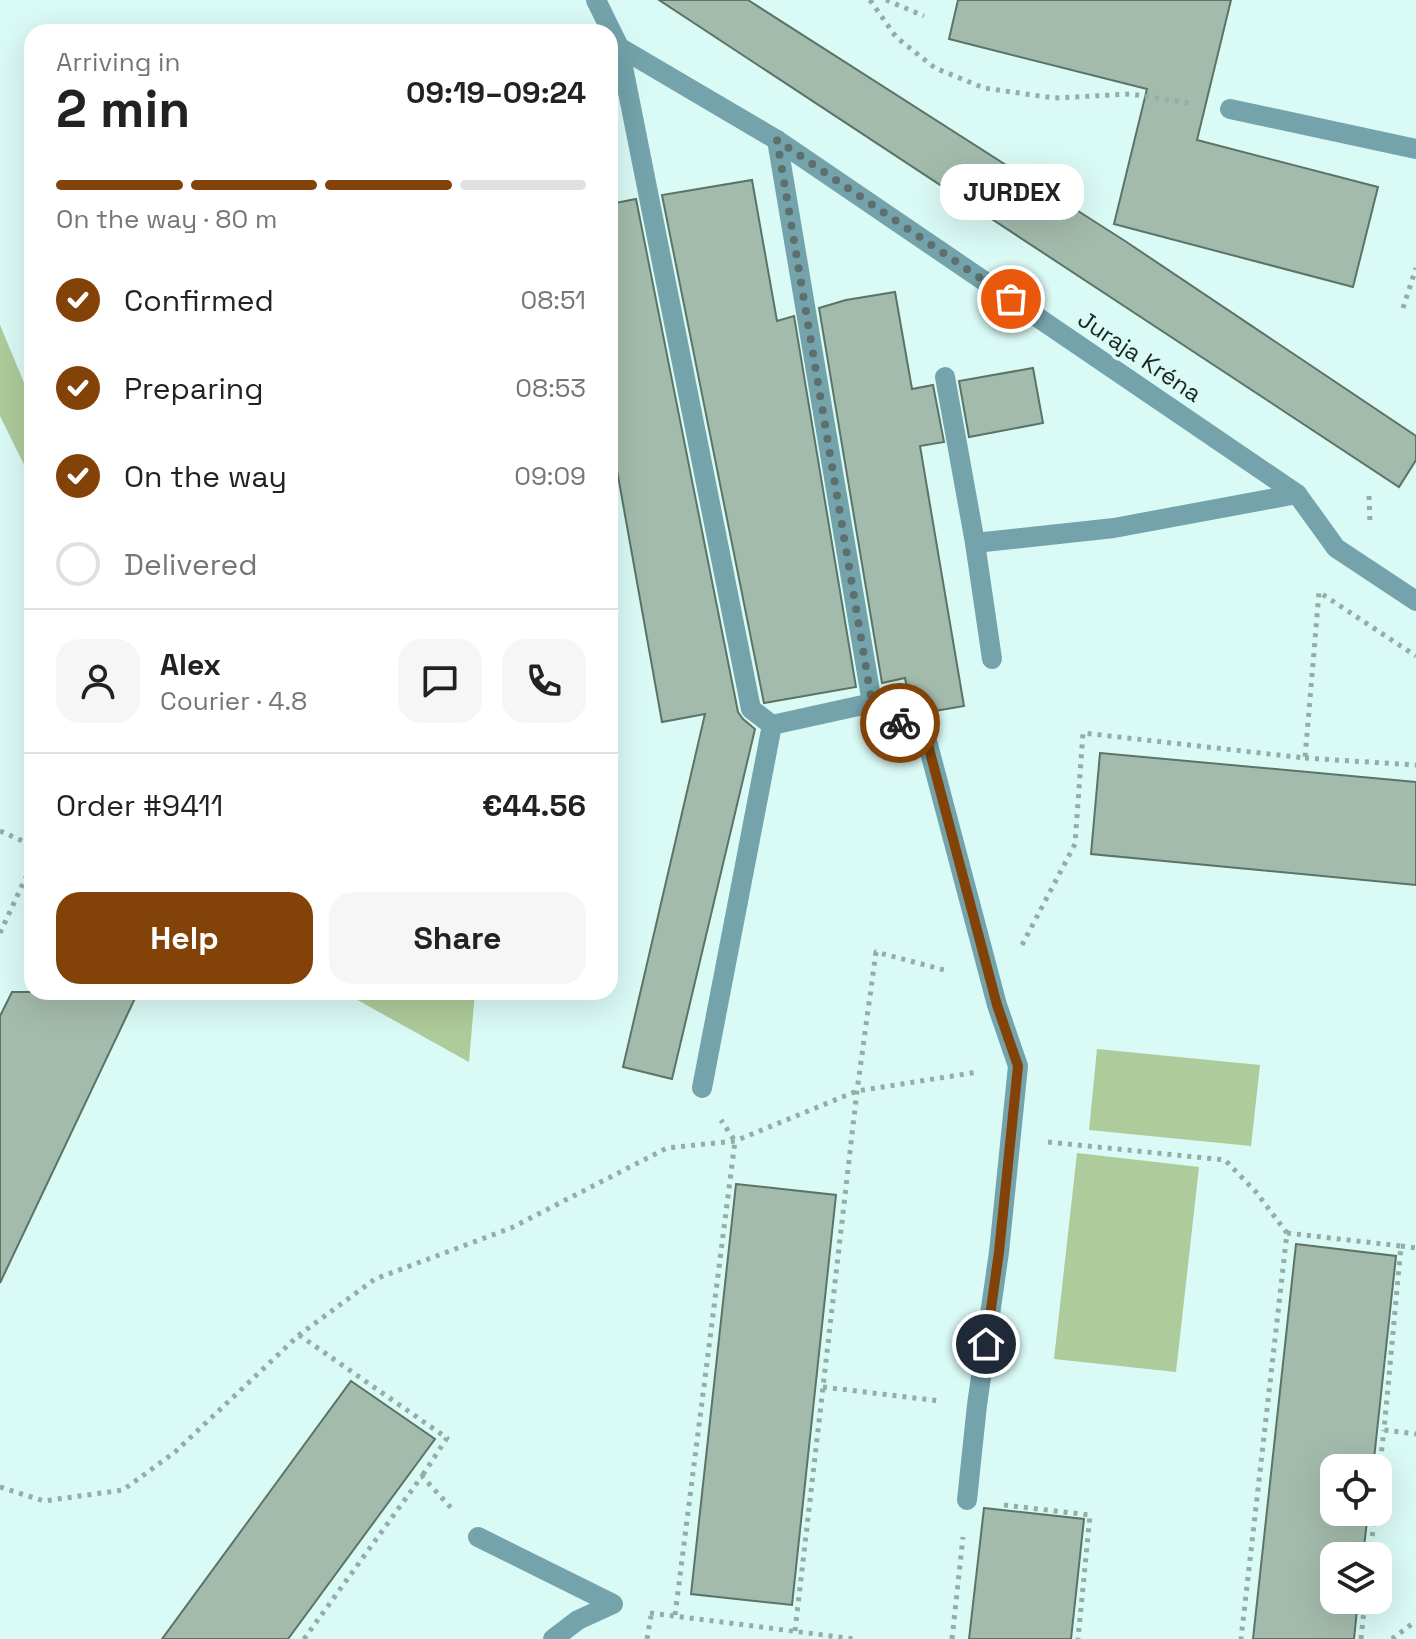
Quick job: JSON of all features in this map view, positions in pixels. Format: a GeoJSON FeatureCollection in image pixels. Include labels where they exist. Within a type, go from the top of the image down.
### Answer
{"type":"FeatureCollection","features":[{"type":"Feature","properties":{"kind":"street"},"geometry":{"type":"LineString","coordinates":[[596,0],[608,24]]}},
{"type":"Feature","properties":{"kind":"street"},"geometry":{"type":"LineString","coordinates":[[619,47],[751,709],[772,725],[872,703]]}},
{"type":"Feature","properties":{"kind":"street","name":"Juraja Kréna"},"geometry":{"type":"LineString","coordinates":[[619,47],[777,140],[1297,494],[1336,548],[1416,601]]}},
{"type":"Feature","properties":{"kind":"street"},"geometry":{"type":"LineString","coordinates":[[1230,109],[1416,149]]}},
{"type":"Feature","properties":{"kind":"street"},"geometry":{"type":"LineString","coordinates":[[777,140],[872,703],[927,741],[991,981],[1018,1066],[999,1252],[967,1500]]}},
{"type":"Feature","properties":{"kind":"street"},"geometry":{"type":"LineString","coordinates":[[945,377],[992,659]]}},
{"type":"Feature","properties":{"kind":"street"},"geometry":{"type":"LineString","coordinates":[[975,543],[1114,528],[1297,494]]}},
{"type":"Feature","properties":{"kind":"street"},"geometry":{"type":"LineString","coordinates":[[702,1088],[772,725]]}},
{"type":"Feature","properties":{"kind":"street"},"geometry":{"type":"LineString","coordinates":[[478,1537],[613,1604]]}},
{"type":"Feature","properties":{"kind":"street"},"geometry":{"type":"LineString","coordinates":[[553,1639],[578,1620],[613,1604]]}},
{"type":"Feature","properties":{"kind":"path"},"geometry":{"type":"LineString","coordinates":[[870,0],[896,37],[935,68],[984,88],[1054,98],[1131,94],[1230,109]]}},
{"type":"Feature","properties":{"kind":"path"},"geometry":{"type":"LineString","coordinates":[[886,0],[924,16]]}},
{"type":"Feature","properties":{"kind":"path"},"geometry":{"type":"LineString","coordinates":[[1403,308],[1416,268]]}},
{"type":"Feature","properties":{"kind":"path"},"geometry":{"type":"LineString","coordinates":[[1305,758],[1319,592],[1416,656]]}},
{"type":"Feature","properties":{"kind":"path"},"geometry":{"type":"LineString","coordinates":[[795,1631],[857,1091],[876,952],[1003,983],[1075,844],[1083,733],[1305,758],[1416,765]]}},
{"type":"Feature","properties":{"kind":"path"},"geometry":{"type":"LineString","coordinates":[[0,831],[24,842]]}},
{"type":"Feature","properties":{"kind":"path"},"geometry":{"type":"LineString","coordinates":[[0,933],[24,881]]}},
{"type":"Feature","properties":{"kind":"path"},"geometry":{"type":"LineString","coordinates":[[0,1487],[44,1501],[123,1490],[175,1452],[299,1335],[375,1279],[511,1228],[667,1148],[735,1141],[857,1091],[1018,1066]]}},
{"type":"Feature","properties":{"kind":"path"},"geometry":{"type":"LineString","coordinates":[[675,1615],[735,1141],[702,1088]]}},
{"type":"Feature","properties":{"kind":"path"},"geometry":{"type":"LineString","coordinates":[[1011,1139],[1225,1160],[1256,1192],[1287,1233],[1241,1639]]}},
{"type":"Feature","properties":{"kind":"path"},"geometry":{"type":"LineString","coordinates":[[1287,1233],[1416,1248]]}},
{"type":"Feature","properties":{"kind":"path"},"geometry":{"type":"LineString","coordinates":[[1381,1454],[1401,1246]]}},
{"type":"Feature","properties":{"kind":"path"},"geometry":{"type":"LineString","coordinates":[[299,1335],[447,1438],[304,1639]]}},
{"type":"Feature","properties":{"kind":"path"},"geometry":{"type":"LineString","coordinates":[[823,1387],[977,1405]]}},
{"type":"Feature","properties":{"kind":"path"},"geometry":{"type":"LineString","coordinates":[[1384,1430],[1416,1434]]}},
{"type":"Feature","properties":{"kind":"path"},"geometry":{"type":"LineString","coordinates":[[422,1476],[478,1537]]}},
{"type":"Feature","properties":{"kind":"path"},"geometry":{"type":"LineString","coordinates":[[952,1639],[967,1500],[1090,1515],[1078,1639]]}},
{"type":"Feature","properties":{"kind":"path"},"geometry":{"type":"LineString","coordinates":[[613,1604],[652,1613],[855,1639]]}},
{"type":"Feature","properties":{"kind":"path"},"geometry":{"type":"LineString","coordinates":[[647,1639],[652,1613]]}},
{"type":"Feature","properties":{"kind":"path"},"geometry":{"type":"LineString","coordinates":[[1361,1639],[1364,1614]]}},
{"type":"Feature","properties":{"kind":"path"},"geometry":{"type":"LineString","coordinates":[[1392,1639],[1416,1621]]}},
{"type":"Feature","properties":{"kind":"green space"},"geometry":{"type":"Polygon","coordinates":[[[0,325],[24,383],[24,465],[0,416],[0,325]]]}},
{"type":"Feature","properties":{"kind":"green space"},"geometry":{"type":"Polygon","coordinates":[[[357,1000],[474,1000],[469,1062],[357,1000]]]}},
{"type":"Feature","properties":{"kind":"green space"},"geometry":{"type":"Polygon","coordinates":[[[1097,1049],[1260,1065],[1251,1146],[1089,1130],[1097,1049]]]}},
{"type":"Feature","properties":{"kind":"green space"},"geometry":{"type":"Polygon","coordinates":[[[1077,1153],[1199,1167],[1176,1372],[1054,1359],[1077,1153]]]}},
{"type":"Feature","properties":{"kind":"building"},"geometry":{"type":"Polygon","coordinates":[[[659,0],[748,0],[1125,241],[1416,436],[1416,460],[1399,487],[659,0]]]}},
{"type":"Feature","properties":{"kind":"building"},"geometry":{"type":"Polygon","coordinates":[[[958,0],[1231,0],[1197,140],[1378,187],[1353,287],[1114,224],[1147,89],[949,39],[958,0]]]}},
{"type":"Feature","properties":{"kind":"building"},"geometry":{"type":"Polygon","coordinates":[[[752,180],[777,321],[794,316],[856,687],[764,703],[662,195],[752,180]]]}},
{"type":"Feature","properties":{"kind":"building"},"geometry":{"type":"Polygon","coordinates":[[[636,199],[738,712],[755,729],[672,1079],[623,1067],[705,714],[662,722],[618,476],[618,202],[636,199]]]}},
{"type":"Feature","properties":{"kind":"building"},"geometry":{"type":"Polygon","coordinates":[[[895,292],[912,389],[933,385],[944,442],[920,446],[964,706],[912,715],[905,678],[882,683],[819,308],[895,292]]]}},
{"type":"Feature","properties":{"kind":"building"},"geometry":{"type":"Polygon","coordinates":[[[1033,368],[1043,423],[969,437],[959,381],[1033,368]]]}},
{"type":"Feature","properties":{"kind":"building"},"geometry":{"type":"Polygon","coordinates":[[[1100,753],[1416,782],[1416,885],[1091,854],[1100,753]]]}},
{"type":"Feature","properties":{"kind":"building"},"geometry":{"type":"Polygon","coordinates":[[[12,992],[24,992],[24,1000],[134,1000],[0,1283],[0,1016],[12,992]]]}},
{"type":"Feature","properties":{"kind":"building"},"geometry":{"type":"Polygon","coordinates":[[[736,1184],[836,1195],[792,1605],[691,1594],[736,1184]]]}},
{"type":"Feature","properties":{"kind":"building"},"geometry":{"type":"Polygon","coordinates":[[[1296,1244],[1396,1256],[1375,1454],[1320,1454],[1320,1526],[1366,1526],[1365,1542],[1320,1542],[1320,1614],[1357,1614],[1354,1639],[1253,1639],[1296,1244]]]}},
{"type":"Feature","properties":{"kind":"building"},"geometry":{"type":"Polygon","coordinates":[[[351,1381],[435,1439],[288,1639],[162,1639],[351,1381]]]}},
{"type":"Feature","properties":{"kind":"building"},"geometry":{"type":"Polygon","coordinates":[[[984,1508],[1084,1519],[1071,1639],[969,1639],[984,1508]]]}},
{"type":"Feature","properties":{"kind":"way so far"},"geometry":{"type":"LineString","coordinates":[[900,723],[872,703],[777,140],[1011,299]]}},
{"type":"Feature","properties":{"kind":"place","name":"JURDEX"},"geometry":{"type":"Point","coordinates":[1011,299]}},
{"type":"Feature","properties":{"kind":"route"},"geometry":{"type":"LineString","coordinates":[[900,723],[927,741],[997,1005],[1018,1066],[986,1344]]}}]}
